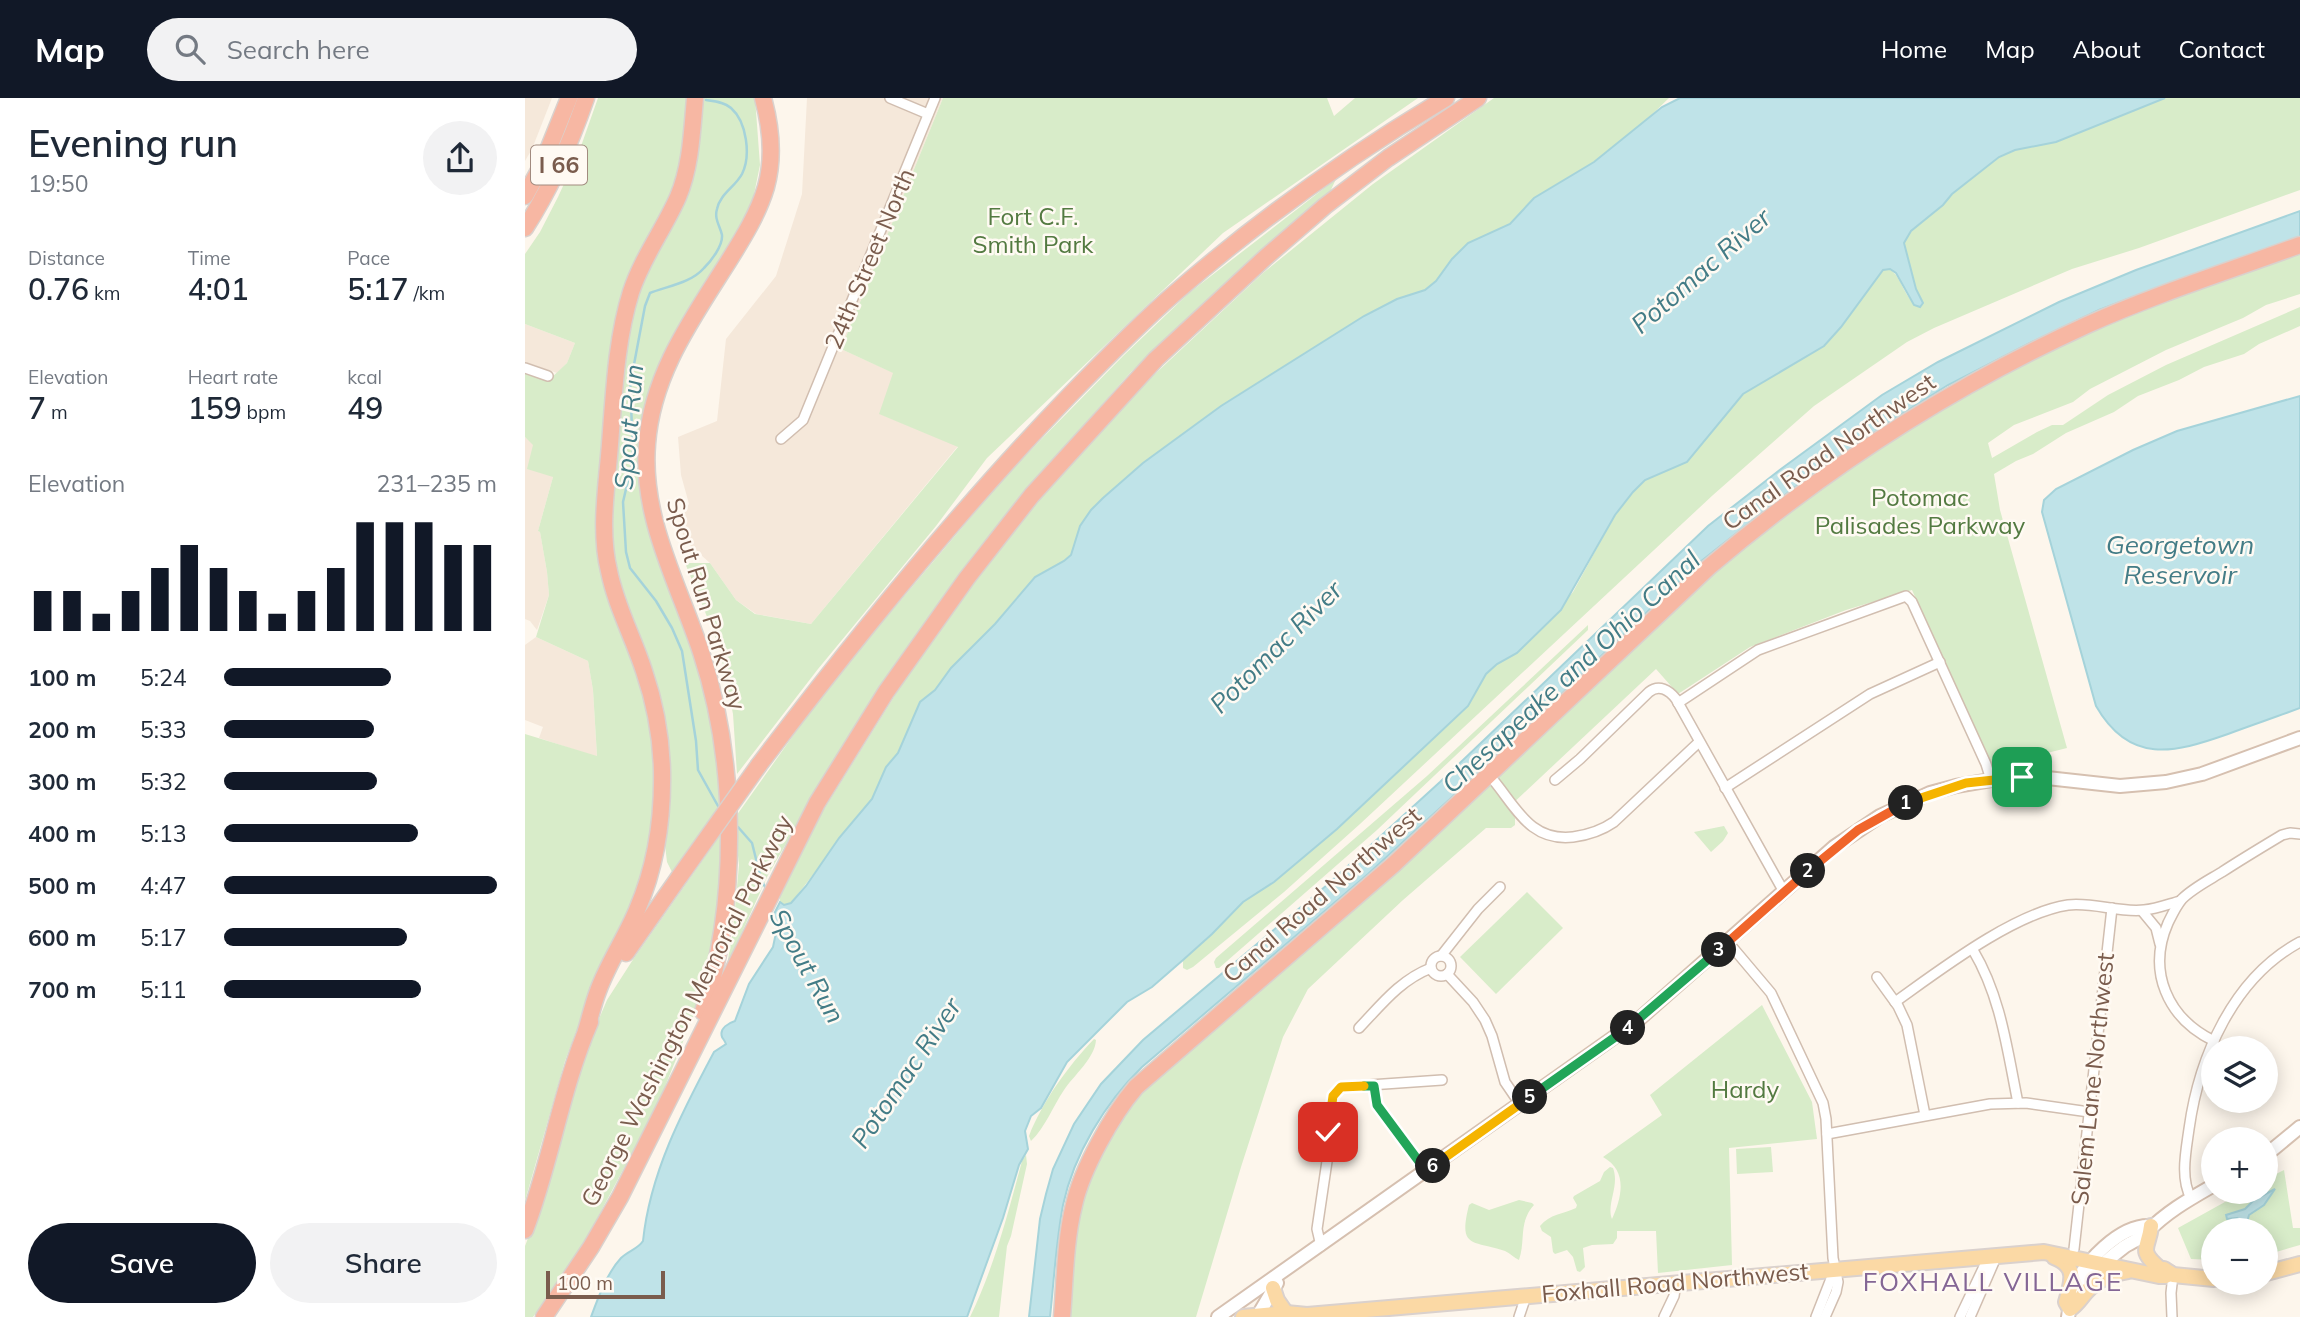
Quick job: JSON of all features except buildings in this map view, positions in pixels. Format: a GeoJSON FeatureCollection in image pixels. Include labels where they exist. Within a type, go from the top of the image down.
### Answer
{"type":"FeatureCollection","features":[{"type":"Feature","properties":{"kind":"highway","name":"I 66"},"geometry":{"type":"LineString","coordinates":[[525,196],[542,164],[569,98]]}},
{"type":"Feature","properties":{"kind":"highway","name":"I 66"},"geometry":{"type":"LineString","coordinates":[[525,228],[565,153],[586,98]]}},
{"type":"Feature","properties":{"kind":"highway"},"geometry":{"type":"LineString","coordinates":[[525,1230],[598,989],[641,901],[651,867],[660,818],[662,771],[657,721],[644,671],[610,578],[605,548],[605,514],[613,410],[626,313],[639,272],[673,208],[684,181],[695,98]]}},
{"type":"Feature","properties":{"kind":"highway","name":"Spout Run Parkway"},"geometry":{"type":"LineString","coordinates":[[685,1063],[711,987],[720,944],[726,884],[727,797],[722,743],[710,682],[652,514],[646,477],[647,442],[655,399],[669,361],[747,232],[763,195],[771,152],[769,124],[763,98]]}},
{"type":"Feature","properties":{"kind":"highway"},"geometry":{"type":"LineString","coordinates":[[586,1031],[617,968],[759,765],[922,558],[1014,453],[1104,360],[1174,293],[1284,205],[1384,135],[1445,98]]}},
{"type":"Feature","properties":{"kind":"highway","name":"George Washington Memorial Parkway"},"geometry":{"type":"LineString","coordinates":[[544,1317],[591,1247],[620,1197],[817,803],[886,692],[967,578],[1032,495],[1156,359],[1325,206],[1478,98]]}},
{"type":"Feature","properties":{"kind":"highway","name":"Canal Road Northwest"},"geometry":{"type":"LineString","coordinates":[[1062,1317],[1070,1225],[1077,1192],[1092,1158],[1132,1092],[1145,1077],[1357,897],[1709,567],[1800,496],[1966,385],[2128,307],[2300,245]]}},
{"type":"Feature","properties":{"kind":"main road"},"geometry":{"type":"LineString","coordinates":[[1218,1317],[1637,1021],[1834,847],[1880,816],[1930,793],[1991,780],[2038,777],[2111,786],[2158,784],[2202,774],[2300,738]]}},
{"type":"Feature","properties":{"kind":"main road"},"geometry":{"type":"LineString","coordinates":[[2278,1145],[2300,1127]]}},
{"type":"Feature","properties":{"kind":"main road"},"geometry":{"type":"LineString","coordinates":[[2069,1313],[2095,1272],[2100,1259],[2146,1233],[2151,1226],[2201,1192]]}},
{"type":"Feature","properties":{"kind":"main road"},"geometry":{"type":"LineString","coordinates":[[2151,1226],[2144,1249],[2149,1259],[2167,1272]]}},
{"type":"Feature","properties":{"kind":"main road","name":"Foxhall Road Northwest"},"geometry":{"type":"LineString","coordinates":[[2044,1252],[2049,1247],[2074,1249],[2134,1270],[2166,1276],[2167,1272]]}},
{"type":"Feature","properties":{"kind":"main road"},"geometry":{"type":"LineString","coordinates":[[2044,1252],[2067,1264],[2070,1269],[2072,1281],[2066,1302],[2069,1313]]}},
{"type":"Feature","properties":{"kind":"main road","name":"Foxhall Road Northwest"},"geometry":{"type":"LineString","coordinates":[[1252,1317],[1286,1313],[1305,1316],[2044,1252],[2201,1277]]}},
{"type":"Feature","properties":{"kind":"main road"},"geometry":{"type":"LineString","coordinates":[[2278,1270],[2300,1264]]}},
{"type":"Feature","properties":{"kind":"main road"},"geometry":{"type":"LineString","coordinates":[[1252,1317],[1288,1268]]}},
{"type":"Feature","properties":{"kind":"main road"},"geometry":{"type":"LineString","coordinates":[[2069,1313],[2090,1288],[2107,1276],[2134,1270]]}},
{"type":"Feature","properties":{"kind":"main road"},"geometry":{"type":"LineString","coordinates":[[1273,1288],[1278,1303],[1286,1313]]}},
{"type":"Feature","properties":{"kind":"street"},"geometry":{"type":"LineString","coordinates":[[890,98],[929,114]]}},
{"type":"Feature","properties":{"kind":"street","name":"24th Street North"},"geometry":{"type":"LineString","coordinates":[[781,439],[803,420],[935,98]]}},
{"type":"Feature","properties":{"kind":"street"},"geometry":{"type":"LineString","coordinates":[[525,368],[548,376]]}},
{"type":"Feature","properties":{"kind":"street"},"geometry":{"type":"LineString","coordinates":[[1678,703],[1763,648],[1906,596],[1911,600],[1940,662],[1991,780]]}},
{"type":"Feature","properties":{"kind":"street"},"geometry":{"type":"LineString","coordinates":[[1725,788],[1870,694],[1940,662]]}},
{"type":"Feature","properties":{"kind":"street"},"geometry":{"type":"LineString","coordinates":[[1555,780],[1580,760],[1646,694],[1654,688],[1663,689],[1678,703],[1784,892]]}},
{"type":"Feature","properties":{"kind":"street"},"geometry":{"type":"LineString","coordinates":[[1489,775],[1528,824],[1538,832],[1558,838],[1584,835],[1614,822],[1699,742]]}},
{"type":"Feature","properties":{"kind":"street"},"geometry":{"type":"LineString","coordinates":[[2160,944],[2180,901],[2201,884],[2282,835],[2300,834]]}},
{"type":"Feature","properties":{"kind":"street"},"geometry":{"type":"LineString","coordinates":[[1441,956],[1450,961],[1451,970],[1442,976],[1436,975],[1431,968],[1433,959],[1441,956],[1478,909],[1500,887]]}},
{"type":"Feature","properties":{"kind":"street"},"geometry":{"type":"LineString","coordinates":[[1895,1002],[2014,924],[2047,911],[2078,905],[2142,911],[2180,901]]}},
{"type":"Feature","properties":{"kind":"street","name":"Salem Lane Northwest"},"geometry":{"type":"LineString","coordinates":[[2074,1249],[2112,908]]}},
{"type":"Feature","properties":{"kind":"street"},"geometry":{"type":"LineString","coordinates":[[2142,911],[2155,928],[2160,944],[2162,977],[2171,1003],[2187,1023],[2206,1036]]}},
{"type":"Feature","properties":{"kind":"street"},"geometry":{"type":"LineString","coordinates":[[1728,942],[1774,1000],[1821,1097],[1827,1134],[1835,1270],[1838,1282],[1825,1317]]}},
{"type":"Feature","properties":{"kind":"street"},"geometry":{"type":"LineString","coordinates":[[2217,1036],[2254,979],[2271,961],[2300,942]]}},
{"type":"Feature","properties":{"kind":"street"},"geometry":{"type":"LineString","coordinates":[[1973,950],[1990,983],[1999,1009],[2018,1103]]}},
{"type":"Feature","properties":{"kind":"street"},"geometry":{"type":"LineString","coordinates":[[1359,1028],[1404,982],[1431,968]]}},
{"type":"Feature","properties":{"kind":"street"},"geometry":{"type":"LineString","coordinates":[[1447,974],[1485,1020],[1505,1082],[1520,1104]]}},
{"type":"Feature","properties":{"kind":"street"},"geometry":{"type":"LineString","coordinates":[[1877,977],[1907,1025],[1924,1115]]}},
{"type":"Feature","properties":{"kind":"street"},"geometry":{"type":"LineString","coordinates":[[2191,1198],[2185,1177],[2190,1118],[2201,1072]]}},
{"type":"Feature","properties":{"kind":"street"},"geometry":{"type":"LineString","coordinates":[[1321,1246],[1317,1233],[1333,1096],[1341,1087],[1442,1080]]}},
{"type":"Feature","properties":{"kind":"street"},"geometry":{"type":"LineString","coordinates":[[1374,1086],[1377,1105],[1426,1171]]}},
{"type":"Feature","properties":{"kind":"street"},"geometry":{"type":"LineString","coordinates":[[1827,1134],[1990,1104],[2018,1103],[2089,1112]]}},
{"type":"Feature","properties":{"kind":"street"},"geometry":{"type":"LineString","coordinates":[[1960,1317],[1993,1256]]}},
{"type":"Feature","properties":{"kind":"street"},"geometry":{"type":"LineString","coordinates":[[1970,1317],[1993,1256]]}},
{"type":"Feature","properties":{"kind":"street"},"geometry":{"type":"LineString","coordinates":[[1816,1317],[1835,1270]]}},
{"type":"Feature","properties":{"kind":"street"},"geometry":{"type":"LineString","coordinates":[[2167,1272],[2172,1317]]}},
{"type":"Feature","properties":{"kind":"street"},"geometry":{"type":"LineString","coordinates":[[1664,1317],[1674,1296],[1676,1283]]}},
{"type":"Feature","properties":{"kind":"street"},"geometry":{"type":"LineString","coordinates":[[1519,1317],[1526,1296]]}},
{"type":"Feature","properties":{"kind":"shaded area"},"geometry":{"type":"Polygon","coordinates":[[[525,98],[552,98],[525,161],[525,98]]]}},
{"type":"Feature","properties":{"kind":"shaded area"},"geometry":{"type":"Polygon","coordinates":[[[807,98],[943,98],[841,349],[894,373],[880,414],[958,446],[811,624],[756,614],[736,600],[710,563],[684,540],[681,524],[683,512],[689,504],[681,475],[678,437],[717,421],[726,339],[776,276],[802,194],[807,98]]]}},
{"type":"Feature","properties":{"kind":"shaded area"},"geometry":{"type":"Polygon","coordinates":[[[525,324],[575,343],[567,363],[557,373],[525,362],[525,324]]]}},
{"type":"Feature","properties":{"kind":"shaded area"},"geometry":{"type":"Polygon","coordinates":[[[525,437],[533,444],[553,477],[538,531],[549,595],[537,630],[525,619],[525,437]]]}},
{"type":"Feature","properties":{"kind":"shaded area"},"geometry":{"type":"Polygon","coordinates":[[[536,637],[588,661],[593,690],[597,757],[539,738],[543,727],[525,720],[525,645],[536,637]]]}},
{"type":"Feature","properties":{"kind":"green space"},"geometry":{"type":"Polygon","coordinates":[[[598,98],[689,98],[678,183],[637,264],[598,497],[651,719],[654,822],[643,879],[585,1008],[565,1061],[525,1201],[525,734],[597,756],[593,690],[588,661],[536,637],[549,595],[538,531],[553,477],[527,469],[533,445],[525,437],[525,373],[548,381],[567,363],[575,343],[525,324],[525,254],[558,197],[580,149],[598,98]]]}},
{"type":"Feature","properties":{"kind":"green space"},"geometry":{"type":"Polygon","coordinates":[[[701,98],[755,98],[760,165],[751,209],[672,342],[654,378],[645,417],[641,454],[702,673],[714,732],[723,804],[673,874],[667,862],[665,845],[667,772],[616,581],[610,546],[613,482],[629,324],[642,282],[654,256],[701,98]]]}},
{"type":"Feature","properties":{"kind":"green space","name":"Fort C.F. Smith Park"},"geometry":{"type":"Polygon","coordinates":[[[943,98],[1327,98],[1334,116],[1355,98],[1418,98],[1223,233],[987,458],[936,526],[818,669],[737,774],[733,714],[719,646],[685,563],[710,563],[736,600],[755,614],[811,624],[958,447],[879,414],[893,373],[841,349],[943,98]]]}},
{"type":"Feature","properties":{"kind":"green space"},"geometry":{"type":"Polygon","coordinates":[[[1494,98],[1669,98],[1638,128],[1594,162],[1534,198],[1510,224],[1468,243],[1425,290],[1397,299],[1221,406],[1143,463],[1103,498],[1080,526],[1071,555],[1018,596],[995,624],[951,668],[935,690],[920,702],[898,753],[886,767],[872,799],[791,903],[784,905],[780,902],[789,872],[811,830],[902,684],[975,580],[1036,502],[1140,388],[1263,273],[1373,184],[1494,98]]]}},
{"type":"Feature","properties":{"kind":"green space"},"geometry":{"type":"Polygon","coordinates":[[[2165,98],[2300,98],[2300,190],[2072,269],[1934,328],[1907,342],[1814,406],[1713,495],[1284,892],[1193,967],[1187,970],[1183,968],[1183,960],[1243,902],[1274,882],[1337,829],[1468,706],[1486,674],[1497,664],[1517,653],[1573,592],[1615,515],[1645,480],[1687,462],[1743,394],[1824,346],[1883,270],[1890,269],[1894,273],[1910,300],[1920,307],[1904,243],[1911,231],[1943,205],[1952,194],[1999,157],[2015,150],[2056,142],[2165,98]]]}},
{"type":"Feature","properties":{"kind":"green space"},"geometry":{"type":"Polygon","coordinates":[[[1336,179],[1329,194],[1131,372],[1018,499],[927,624],[804,813],[768,875],[727,965],[739,865],[734,819],[829,685],[1009,472],[1123,356],[1189,293],[1336,179]]]}},
{"type":"Feature","properties":{"kind":"green space","name":"Potomac Palisades Parkway"},"geometry":{"type":"Polygon","coordinates":[[[2300,250],[2300,294],[2266,305],[2243,318],[2166,350],[2090,389],[2073,402],[2014,425],[1988,443],[1992,458],[2052,425],[2063,425],[2108,395],[2166,365],[2300,307],[2300,326],[2259,344],[2244,354],[2204,367],[2138,396],[2114,412],[2066,433],[1994,474],[2000,510],[2067,748],[1991,767],[1912,590],[1846,610],[1750,647],[1678,694],[1656,669],[1508,808],[1515,818],[1515,825],[1511,828],[1486,828],[1403,900],[1308,989],[1283,1037],[1196,1317],[1066,1317],[1072,1234],[1093,1165],[1128,1104],[1693,586],[1773,521],[1921,419],[2064,340],[2300,250]]]}},
{"type":"Feature","properties":{"kind":"green space"},"geometry":{"type":"Polygon","coordinates":[[[1588,625],[1588,630],[1377,830],[1216,968],[1216,958],[1427,776],[1588,625]]]}},
{"type":"Feature","properties":{"kind":"green space"},"geometry":{"type":"Polygon","coordinates":[[[1724,826],[1728,833],[1711,852],[1694,832],[1724,826]]]}},
{"type":"Feature","properties":{"kind":"green space"},"geometry":{"type":"Polygon","coordinates":[[[723,831],[722,891],[705,987],[658,1104],[590,1232],[533,1317],[525,1317],[525,1246],[536,1218],[587,1047],[607,1000],[723,831]]]}},
{"type":"Feature","properties":{"kind":"green space"},"geometry":{"type":"Polygon","coordinates":[[[1527,892],[1563,928],[1496,994],[1460,957],[1527,892]]]}},
{"type":"Feature","properties":{"kind":"green space","name":"Hardy"},"geometry":{"type":"Polygon","coordinates":[[[1762,1005],[1812,1102],[1817,1139],[1729,1148],[1732,1265],[1658,1273],[1656,1231],[1617,1231],[1613,1244],[1583,1248],[1585,1267],[1580,1272],[1577,1271],[1573,1257],[1567,1250],[1555,1254],[1553,1252],[1551,1237],[1542,1231],[1540,1226],[1552,1217],[1576,1208],[1574,1196],[1600,1181],[1610,1167],[1615,1175],[1612,1219],[1621,1185],[1616,1170],[1603,1157],[1662,1115],[1650,1095],[1762,1005]]]}},
{"type":"Feature","properties":{"kind":"green space"},"geometry":{"type":"Polygon","coordinates":[[[1094,1039],[1095,1047],[1088,1060],[1064,1090],[1031,1141],[1029,1136],[1049,1097],[1075,1060],[1094,1039]]]}},
{"type":"Feature","properties":{"kind":"green space"},"geometry":{"type":"Polygon","coordinates":[[[1771,1147],[1773,1172],[1737,1174],[1736,1149],[1771,1147]]]}},
{"type":"Feature","properties":{"kind":"green space"},"geometry":{"type":"Polygon","coordinates":[[[1026,1155],[1027,1164],[1007,1246],[999,1317],[970,1317],[993,1260],[1026,1155]]]}},
{"type":"Feature","properties":{"kind":"green space"},"geometry":{"type":"Polygon","coordinates":[[[2284,1170],[2293,1228],[2300,1228],[2300,1245],[2278,1251],[2278,1218],[2201,1218],[2201,1259],[2191,1259],[2178,1228],[2221,1204],[2278,1204],[2278,1173],[2284,1170]]]}},
{"type":"Feature","properties":{"kind":"green space"},"geometry":{"type":"Polygon","coordinates":[[[1519,1200],[1534,1205],[1524,1225],[1519,1260],[1505,1251],[1476,1243],[1467,1236],[1465,1229],[1469,1205],[1472,1203],[1489,1210],[1519,1200]]]}},
{"type":"Feature","properties":{"kind":"water","name":"Potomac River"},"geometry":{"type":"Polygon","coordinates":[[[1680,98],[2165,98],[2056,142],[2015,150],[1999,157],[1952,194],[1943,205],[1911,231],[1904,243],[1916,289],[1923,303],[1920,307],[1914,305],[1896,273],[1890,269],[1883,270],[1824,346],[1743,394],[1687,462],[1645,480],[1615,515],[1561,610],[1517,653],[1497,664],[1486,674],[1468,706],[1337,829],[1274,882],[1243,902],[1212,934],[1152,987],[1127,1002],[1067,1062],[1041,1108],[1031,1116],[1025,1131],[1028,1149],[1019,1165],[967,1317],[591,1317],[611,1271],[643,1241],[653,1191],[669,1143],[714,1052],[726,1044],[721,1034],[723,1029],[735,1021],[749,984],[773,947],[777,928],[771,920],[780,902],[784,905],[791,903],[872,799],[886,767],[898,753],[920,702],[935,690],[951,668],[995,624],[1035,577],[1071,555],[1080,526],[1091,510],[1143,463],[1221,406],[1364,316],[1397,299],[1425,290],[1468,243],[1510,224],[1534,198],[1594,162],[1662,107],[1680,98]]]}},
{"type":"Feature","properties":{"kind":"water","name":"Chesapeake and Ohio Canal"},"geometry":{"type":"Polygon","coordinates":[[[2300,211],[2300,237],[2099,310],[1948,385],[1795,487],[1695,566],[1498,755],[1368,874],[1128,1081],[1093,1130],[1068,1186],[1059,1233],[1050,1317],[1029,1317],[1040,1219],[1053,1169],[1074,1124],[1101,1084],[1143,1040],[1327,885],[1440,782],[1708,526],[1882,395],[1938,362],[2059,302],[2136,270],[2300,211]]]}},
{"type":"Feature","properties":{"kind":"water","name":"Georgetown Reservoir"},"geometry":{"type":"Polygon","coordinates":[[[2300,396],[2300,708],[2189,746],[2155,749],[2138,746],[2123,738],[2109,725],[2096,706],[2042,512],[2044,500],[2056,489],[2177,431],[2300,396]]]}},
{"type":"Feature","properties":{"kind":"water"},"geometry":{"type":"Polygon","coordinates":[[[2250,1204],[2265,1204],[2248,1218],[2227,1218],[2226,1215],[2245,1209],[2250,1204]]]}},
{"type":"Feature","properties":{"kind":"waterway","name":"Spout Run"},"geometry":{"type":"LineString","coordinates":[[706,100],[726,104],[741,122],[747,149],[745,167],[719,204],[716,216],[722,239],[713,257],[693,277],[650,293],[645,306],[630,389],[632,463],[623,502],[626,552],[630,568],[656,601],[682,651],[698,770],[718,806]]}},
{"type":"Feature","properties":{"kind":"waterway","name":"Spout Run"},"geometry":{"type":"LineString","coordinates":[[738,827],[752,843],[766,889]]}},
{"type":"Feature","properties":{"kind":"district","name":"FOXHALL VILLAGE"},"geometry":{"type":"Point","coordinates":[1993,1282]}},
{"type":"Feature","properties":{"kind":"route"},"geometry":{"type":"LineString","coordinates":[[1328,1132],[1333,1096],[1341,1087],[1374,1086],[1377,1105],[1426,1171],[1637,1021],[1827,854],[1873,820],[1930,793],[1975,782],[2022,777]]}}]}
